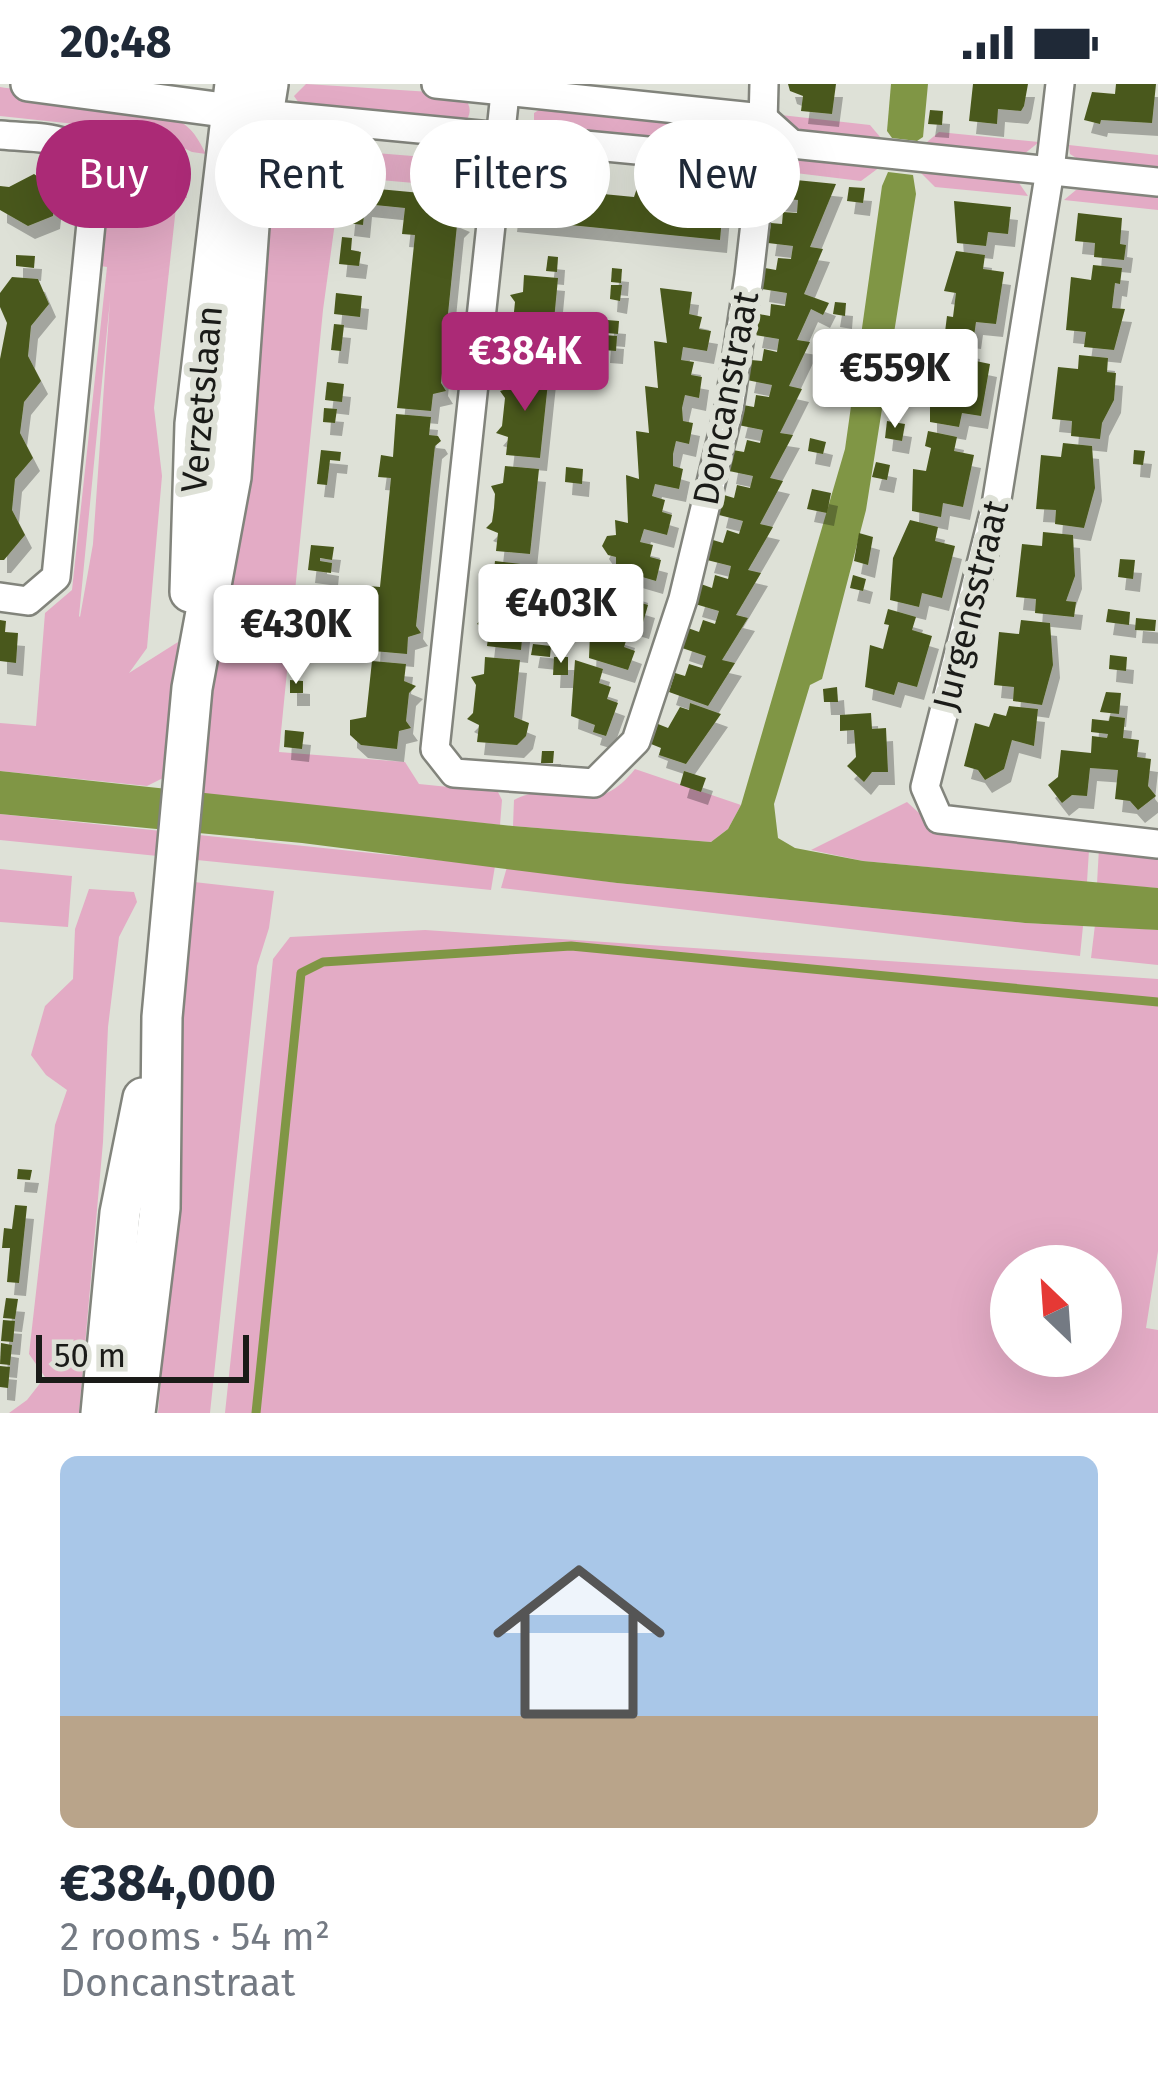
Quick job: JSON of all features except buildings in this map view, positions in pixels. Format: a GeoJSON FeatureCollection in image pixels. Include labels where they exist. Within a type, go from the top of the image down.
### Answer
{"type":"FeatureCollection","features":[{"type":"Feature","properties":{"kind":"main road","name":"Verzetslaan"},"geometry":{"type":"LineString","coordinates":[[135,1413],[160,1208],[162,1017],[192,688],[195,424],[249,98]]}},
{"type":"Feature","properties":{"kind":"main road","name":"Verzetslaan"},"geometry":{"type":"LineString","coordinates":[[100,1413],[120,1213],[162,1017]]}},
{"type":"Feature","properties":{"kind":"street"},"geometry":{"type":"LineString","coordinates":[[28,84],[249,98],[410,122]]}},
{"type":"Feature","properties":{"kind":"street"},"geometry":{"type":"LineString","coordinates":[[436,84],[506,87],[763,118]]}},
{"type":"Feature","properties":{"kind":"street","name":"Doncanstraat"},"geometry":{"type":"LineString","coordinates":[[763,118],[764,84]]}},
{"type":"Feature","properties":{"kind":"street"},"geometry":{"type":"LineString","coordinates":[[1050,170],[1060,84]]}},
{"type":"Feature","properties":{"kind":"street","name":"Doncanstraat"},"geometry":{"type":"LineString","coordinates":[[503,120],[506,87]]}},
{"type":"Feature","properties":{"kind":"street"},"geometry":{"type":"LineString","coordinates":[[0,135],[70,142],[87,155],[96,173],[56,577],[28,601],[0,597]]}},
{"type":"Feature","properties":{"kind":"street"},"geometry":{"type":"LineString","coordinates":[[800,145],[1158,182]]}},
{"type":"Feature","properties":{"kind":"street","name":"Jurgensstraat"},"geometry":{"type":"LineString","coordinates":[[1050,170],[997,505],[925,787],[939,819],[1158,844]]}},
{"type":"Feature","properties":{"kind":"street","name":"Doncanstraat"},"geometry":{"type":"LineString","coordinates":[[492,228],[435,749],[454,772],[594,783],[636,741],[683,599],[729,408],[753,228]]}},
{"type":"Feature","properties":{"kind":"shaded area"},"geometry":{"type":"Polygon","coordinates":[[[306,84],[462,94],[469,114],[466,120],[455,120],[301,106],[294,96],[306,84]]]}},
{"type":"Feature","properties":{"kind":"shaded area"},"geometry":{"type":"Polygon","coordinates":[[[891,84],[928,84],[923,137],[917,141],[892,138],[887,131],[891,84]]]}},
{"type":"Feature","properties":{"kind":"shaded area"},"geometry":{"type":"Polygon","coordinates":[[[0,87],[122,104],[175,120],[38,120],[0,116],[0,87]]]}},
{"type":"Feature","properties":{"kind":"shaded area"},"geometry":{"type":"Polygon","coordinates":[[[542,108],[682,120],[634,120],[634,142],[610,140],[610,120],[534,120],[534,113],[542,108]]]}},
{"type":"Feature","properties":{"kind":"shaded area"},"geometry":{"type":"Polygon","coordinates":[[[772,114],[870,125],[886,144],[800,136],[800,120],[778,120],[772,114]]]}},
{"type":"Feature","properties":{"kind":"shaded area"},"geometry":{"type":"Polygon","coordinates":[[[191,131],[206,154],[191,152],[191,131]]]}},
{"type":"Feature","properties":{"kind":"shaded area"},"geometry":{"type":"Polygon","coordinates":[[[939,132],[1039,142],[1018,159],[921,147],[939,132]]]}},
{"type":"Feature","properties":{"kind":"shaded area"},"geometry":{"type":"Polygon","coordinates":[[[1069,145],[1158,155],[1158,169],[1081,161],[1070,154],[1069,145]]]}},
{"type":"Feature","properties":{"kind":"shaded area"},"geometry":{"type":"Polygon","coordinates":[[[386,154],[410,156],[410,183],[386,181],[386,154]]]}},
{"type":"Feature","properties":{"kind":"shaded area"},"geometry":{"type":"Polygon","coordinates":[[[800,155],[884,164],[861,181],[800,174],[800,155]]]}},
{"type":"Feature","properties":{"kind":"shaded area"},"geometry":{"type":"Polygon","coordinates":[[[916,168],[1014,176],[1028,196],[935,187],[916,168]]]}},
{"type":"Feature","properties":{"kind":"shaded area"},"geometry":{"type":"Polygon","coordinates":[[[888,172],[913,175],[916,194],[866,510],[822,679],[810,685],[774,804],[778,838],[795,848],[863,861],[1158,888],[1158,930],[1025,923],[617,883],[302,843],[0,814],[0,771],[513,826],[711,842],[728,829],[741,805],[845,449],[882,186],[888,172]]]}},
{"type":"Feature","properties":{"kind":"shaded area"},"geometry":{"type":"Polygon","coordinates":[[[1093,187],[1158,195],[1158,210],[1064,200],[1076,190],[1093,187]]]}},
{"type":"Feature","properties":{"kind":"shaded area"},"geometry":{"type":"Polygon","coordinates":[[[103,228],[174,228],[154,408],[162,476],[147,648],[129,673],[178,642],[165,777],[147,786],[0,771],[0,723],[36,726],[45,613],[72,590],[107,267],[95,265],[103,228]],[[110,300],[79,616],[93,544],[110,300]]]}},
{"type":"Feature","properties":{"kind":"shaded area"},"geometry":{"type":"Polygon","coordinates":[[[264,228],[334,228],[279,752],[405,762],[419,784],[498,792],[500,825],[194,793],[264,228]]]}},
{"type":"Feature","properties":{"kind":"shaded area"},"geometry":{"type":"Polygon","coordinates":[[[635,769],[741,805],[728,829],[711,842],[513,826],[514,800],[544,793],[603,795],[635,769]]]}},
{"type":"Feature","properties":{"kind":"shaded area"},"geometry":{"type":"Polygon","coordinates":[[[907,802],[941,833],[1089,850],[1087,882],[863,861],[811,850],[907,802]]]}},
{"type":"Feature","properties":{"kind":"shaded area"},"geometry":{"type":"Polygon","coordinates":[[[0,814],[495,866],[491,890],[0,840],[0,814]]]}},
{"type":"Feature","properties":{"kind":"shaded area"},"geometry":{"type":"Polygon","coordinates":[[[1099,848],[1158,854],[1158,888],[1097,884],[1099,848]]]}},
{"type":"Feature","properties":{"kind":"shaded area"},"geometry":{"type":"Polygon","coordinates":[[[507,867],[617,883],[1083,926],[1080,956],[501,888],[507,867]]]}},
{"type":"Feature","properties":{"kind":"shaded area"},"geometry":{"type":"Polygon","coordinates":[[[0,869],[72,876],[68,927],[0,922],[0,869]]]}},
{"type":"Feature","properties":{"kind":"shaded area"},"geometry":{"type":"Polygon","coordinates":[[[185,881],[274,891],[257,966],[210,1413],[158,1413],[168,1300],[185,881]]]}},
{"type":"Feature","properties":{"kind":"shaded area"},"geometry":{"type":"Polygon","coordinates":[[[89,889],[134,892],[137,902],[119,937],[108,1027],[103,1142],[79,1413],[9,1413],[45,1377],[29,1354],[55,1125],[67,1090],[46,1075],[31,1055],[45,1006],[73,979],[75,929],[89,889]]]}},
{"type":"Feature","properties":{"kind":"shaded area"},"geometry":{"type":"Polygon","coordinates":[[[1095,925],[1158,930],[1158,965],[1091,958],[1095,925]]]}},
{"type":"Feature","properties":{"kind":"shaded area"},"geometry":{"type":"Polygon","coordinates":[[[425,930],[1158,979],[1158,1251],[1146,1328],[1158,1330],[1158,1413],[225,1413],[273,959],[290,937],[425,930]]]}},
{"type":"Feature","properties":{"kind":"waterway"},"geometry":{"type":"LineString","coordinates":[[256,1413],[301,973],[323,962],[571,946],[1158,1002]]}}]}
